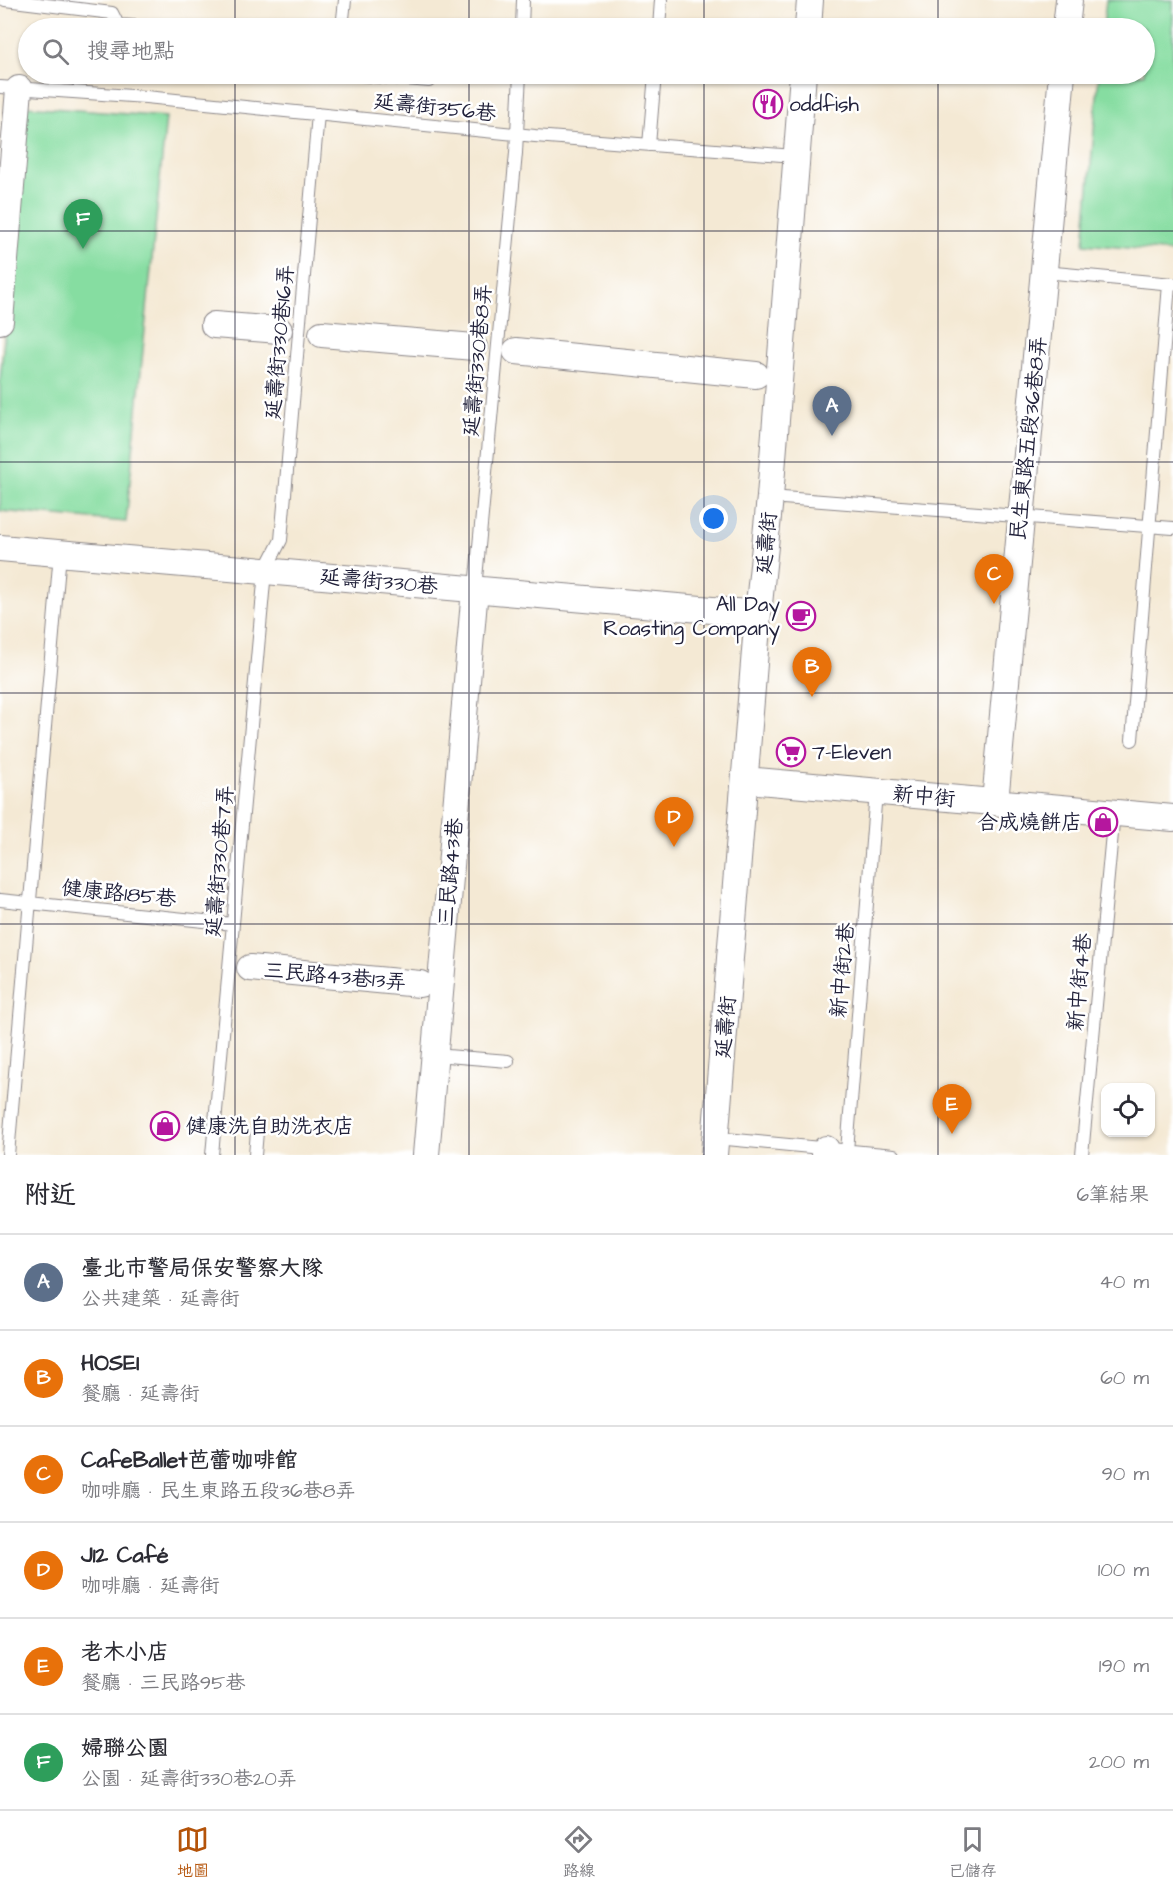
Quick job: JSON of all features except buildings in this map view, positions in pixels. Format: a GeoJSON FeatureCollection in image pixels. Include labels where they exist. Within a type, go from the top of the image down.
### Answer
{"type":"FeatureCollection","features":[{"type":"Feature","properties":{"kind":"street"},"geometry":{"type":"LineString","coordinates":[[808,18],[810,0]]}},
{"type":"Feature","properties":{"kind":"street"},"geometry":{"type":"LineString","coordinates":[[1067,18],[1068,0]]}},
{"type":"Feature","properties":{"kind":"street","name":"延壽街"},"geometry":{"type":"LineString","coordinates":[[715,1147],[802,84]]}},
{"type":"Feature","properties":{"kind":"street","name":"民生東路五段36巷8弄"},"geometry":{"type":"LineString","coordinates":[[995,802],[1061,84]]}},
{"type":"Feature","properties":{"kind":"street"},"geometry":{"type":"LineString","coordinates":[[0,321],[10,88]]}},
{"type":"Feature","properties":{"kind":"street"},"geometry":{"type":"LineString","coordinates":[[214,325],[279,330]]}},
{"type":"Feature","properties":{"kind":"street"},"geometry":{"type":"LineString","coordinates":[[322,334],[474,347]]}},
{"type":"Feature","properties":{"kind":"street"},"geometry":{"type":"LineString","coordinates":[[516,351],[756,375]]}},
{"type":"Feature","properties":{"kind":"street","name":"延壽街330巷"},"geometry":{"type":"LineString","coordinates":[[0,548],[758,614]]}},
{"type":"Feature","properties":{"kind":"street","name":"三民路43巷"},"geometry":{"type":"LineString","coordinates":[[426,1155],[475,589]]}},
{"type":"Feature","properties":{"kind":"street","name":"新中街"},"geometry":{"type":"LineString","coordinates":[[746,780],[1173,818]]}},
{"type":"Feature","properties":{"kind":"street","name":"三民路43巷13弄"},"geometry":{"type":"LineString","coordinates":[[250,968],[420,984]]}},
{"type":"Feature","properties":{"kind":"lane"},"geometry":{"type":"LineString","coordinates":[[5,0],[112,13],[114,18]]}},
{"type":"Feature","properties":{"kind":"lane"},"geometry":{"type":"LineString","coordinates":[[343,18],[345,0]]}},
{"type":"Feature","properties":{"kind":"lane"},"geometry":{"type":"LineString","coordinates":[[522,18],[523,0]]}},
{"type":"Feature","properties":{"kind":"lane"},"geometry":{"type":"LineString","coordinates":[[660,18],[661,0]]}},
{"type":"Feature","properties":{"kind":"lane","name":"延壽街330巷8弄"},"geometry":{"type":"LineString","coordinates":[[475,589],[517,134],[520,84]]}},
{"type":"Feature","properties":{"kind":"lane"},"geometry":{"type":"LineString","coordinates":[[650,145],[654,84]]}},
{"type":"Feature","properties":{"kind":"lane","name":"延壽街356巷"},"geometry":{"type":"LineString","coordinates":[[10,88],[146,97],[517,134],[795,156]]}},
{"type":"Feature","properties":{"kind":"lane","name":"延壽街330巷16弄"},"geometry":{"type":"LineString","coordinates":[[265,571],[280,540],[318,114]]}},
{"type":"Feature","properties":{"kind":"lane"},"geometry":{"type":"LineString","coordinates":[[1044,272],[1171,284],[1132,740]]}},
{"type":"Feature","properties":{"kind":"lane"},"geometry":{"type":"LineString","coordinates":[[770,497],[1173,528]]}},
{"type":"Feature","properties":{"kind":"lane"},"geometry":{"type":"LineString","coordinates":[[8,1155],[60,553]]}},
{"type":"Feature","properties":{"kind":"lane","name":"延壽街330巷7弄"},"geometry":{"type":"LineString","coordinates":[[212,1155],[265,571]]}},
{"type":"Feature","properties":{"kind":"lane","name":"新中街2巷"},"geometry":{"type":"LineString","coordinates":[[833,1151],[876,792]]}},
{"type":"Feature","properties":{"kind":"lane","name":"新中街4巷"},"geometry":{"type":"LineString","coordinates":[[1082,1155],[1114,812]]}},
{"type":"Feature","properties":{"kind":"lane","name":"健康路185巷"},"geometry":{"type":"LineString","coordinates":[[0,900],[233,924]]}},
{"type":"Feature","properties":{"kind":"lane"},"geometry":{"type":"LineString","coordinates":[[435,1055],[508,1061]]}},
{"type":"Feature","properties":{"kind":"lane"},"geometry":{"type":"LineString","coordinates":[[255,1155],[257,1132]]}},
{"type":"Feature","properties":{"kind":"lane"},"geometry":{"type":"LineString","coordinates":[[715,1147],[894,1155]]}},
{"type":"Feature","properties":{"kind":"green space"},"geometry":{"type":"Polygon","coordinates":[[[1106,0],[1173,0],[1173,252],[1084,244],[1098,84],[1155,84],[1155,18],[1104,18],[1106,0]]]}},
{"type":"Feature","properties":{"kind":"green space"},"geometry":{"type":"Polygon","coordinates":[[[26,106],[166,117],[126,522],[0,511],[0,381],[26,106]]]}},
{"type":"Feature","properties":{"kind":"place","name":"oddfish"},"geometry":{"type":"Point","coordinates":[768,104]}},
{"type":"Feature","properties":{"kind":"place","name":"婦聯公園"},"geometry":{"type":"Point","coordinates":[83,249]}},
{"type":"Feature","properties":{"kind":"place","name":"臺北市警局保安警察大隊"},"geometry":{"type":"Point","coordinates":[832,436]}},
{"type":"Feature","properties":{"kind":"place","name":"CafeBallet芭蕾咖啡館"},"geometry":{"type":"Point","coordinates":[994,604]}},
{"type":"Feature","properties":{"kind":"place","name":"All Day Roasting Company"},"geometry":{"type":"Point","coordinates":[801,616]}},
{"type":"Feature","properties":{"kind":"place","name":"HOSEI"},"geometry":{"type":"Point","coordinates":[812,697]}},
{"type":"Feature","properties":{"kind":"place","name":"7-Eleven"},"geometry":{"type":"Point","coordinates":[791,752]}},
{"type":"Feature","properties":{"kind":"place","name":"合成燒餅店"},"geometry":{"type":"Point","coordinates":[1103,822]}},
{"type":"Feature","properties":{"kind":"place","name":"J12 Café"},"geometry":{"type":"Point","coordinates":[674,847]}},
{"type":"Feature","properties":{"kind":"place","name":"健康洗自助洗衣店"},"geometry":{"type":"Point","coordinates":[165,1126]}},
{"type":"Feature","properties":{"kind":"place","name":"老木小店"},"geometry":{"type":"Point","coordinates":[952,1134]}}]}
